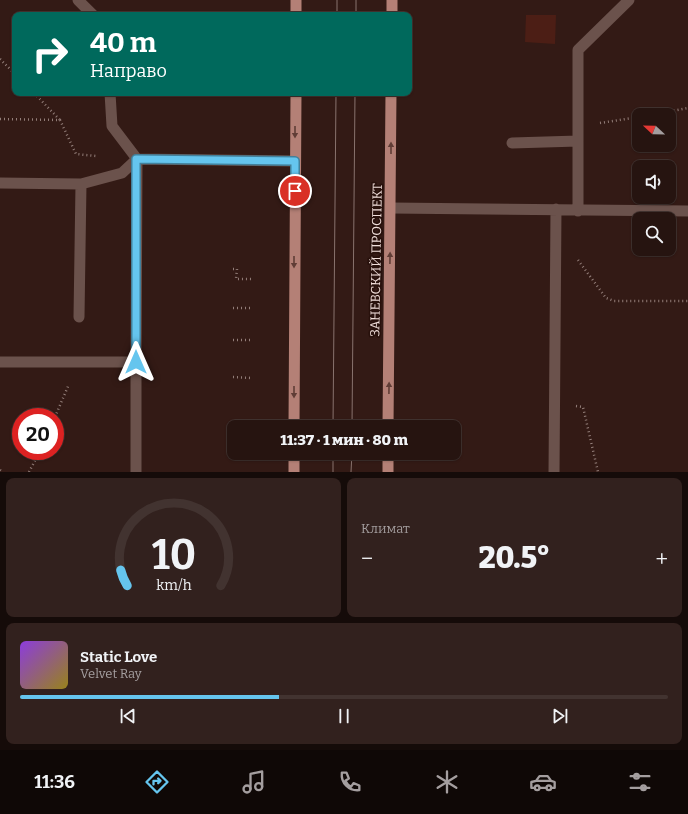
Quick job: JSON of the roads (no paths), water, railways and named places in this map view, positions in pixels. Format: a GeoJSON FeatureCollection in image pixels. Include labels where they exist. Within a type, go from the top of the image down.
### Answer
{"type":"FeatureCollection","features":[{"type":"Feature","properties":{"kind":"main road"},"geometry":{"type":"LineString","coordinates":[[296,0],[296,12]]}},
{"type":"Feature","properties":{"kind":"main road"},"geometry":{"type":"LineString","coordinates":[[392,0],[392,12]]}},
{"type":"Feature","properties":{"kind":"main road"},"geometry":{"type":"LineString","coordinates":[[294,420],[296,96]]}},
{"type":"Feature","properties":{"kind":"main road","name":"ЗАНЕВСКИЙ ПРОСПЕКТ"},"geometry":{"type":"LineString","coordinates":[[388,420],[391,96]]}},
{"type":"Feature","properties":{"kind":"main road"},"geometry":{"type":"LineString","coordinates":[[294,460],[294,472]]}},
{"type":"Feature","properties":{"kind":"main road"},"geometry":{"type":"LineString","coordinates":[[388,460],[388,472]]}},
{"type":"Feature","properties":{"kind":"lane"},"geometry":{"type":"LineString","coordinates":[[78,0],[90,12]]}},
{"type":"Feature","properties":{"kind":"lane"},"geometry":{"type":"LineString","coordinates":[[578,211],[578,50],[629,0]]}},
{"type":"Feature","properties":{"kind":"lane"},"geometry":{"type":"LineString","coordinates":[[110,96],[112,126],[136,159],[136,472]]}},
{"type":"Feature","properties":{"kind":"lane"},"geometry":{"type":"LineString","coordinates":[[512,143],[578,141]]}},
{"type":"Feature","properties":{"kind":"lane"},"geometry":{"type":"LineString","coordinates":[[0,183],[81,184],[122,173],[136,159],[295,161]]}},
{"type":"Feature","properties":{"kind":"lane"},"geometry":{"type":"LineString","coordinates":[[79,317],[81,184]]}},
{"type":"Feature","properties":{"kind":"lane"},"geometry":{"type":"LineString","coordinates":[[391,208],[688,211]]}},
{"type":"Feature","properties":{"kind":"lane"},"geometry":{"type":"LineString","coordinates":[[554,472],[556,209]]}},
{"type":"Feature","properties":{"kind":"lane"},"geometry":{"type":"LineString","coordinates":[[0,362],[136,362]]}},
{"type":"Feature","properties":{"kind":"tram line"},"geometry":{"type":"LineString","coordinates":[[337,0],[337,12]]}},
{"type":"Feature","properties":{"kind":"tram line"},"geometry":{"type":"LineString","coordinates":[[356,0],[356,12]]}},
{"type":"Feature","properties":{"kind":"tram line"},"geometry":{"type":"LineString","coordinates":[[333,420],[336,96]]}},
{"type":"Feature","properties":{"kind":"tram line"},"geometry":{"type":"LineString","coordinates":[[352,420],[355,96]]}},
{"type":"Feature","properties":{"kind":"tram line"},"geometry":{"type":"LineString","coordinates":[[333,460],[333,472]]}},
{"type":"Feature","properties":{"kind":"tram line"},"geometry":{"type":"LineString","coordinates":[[351,472],[352,460]]}}]}
